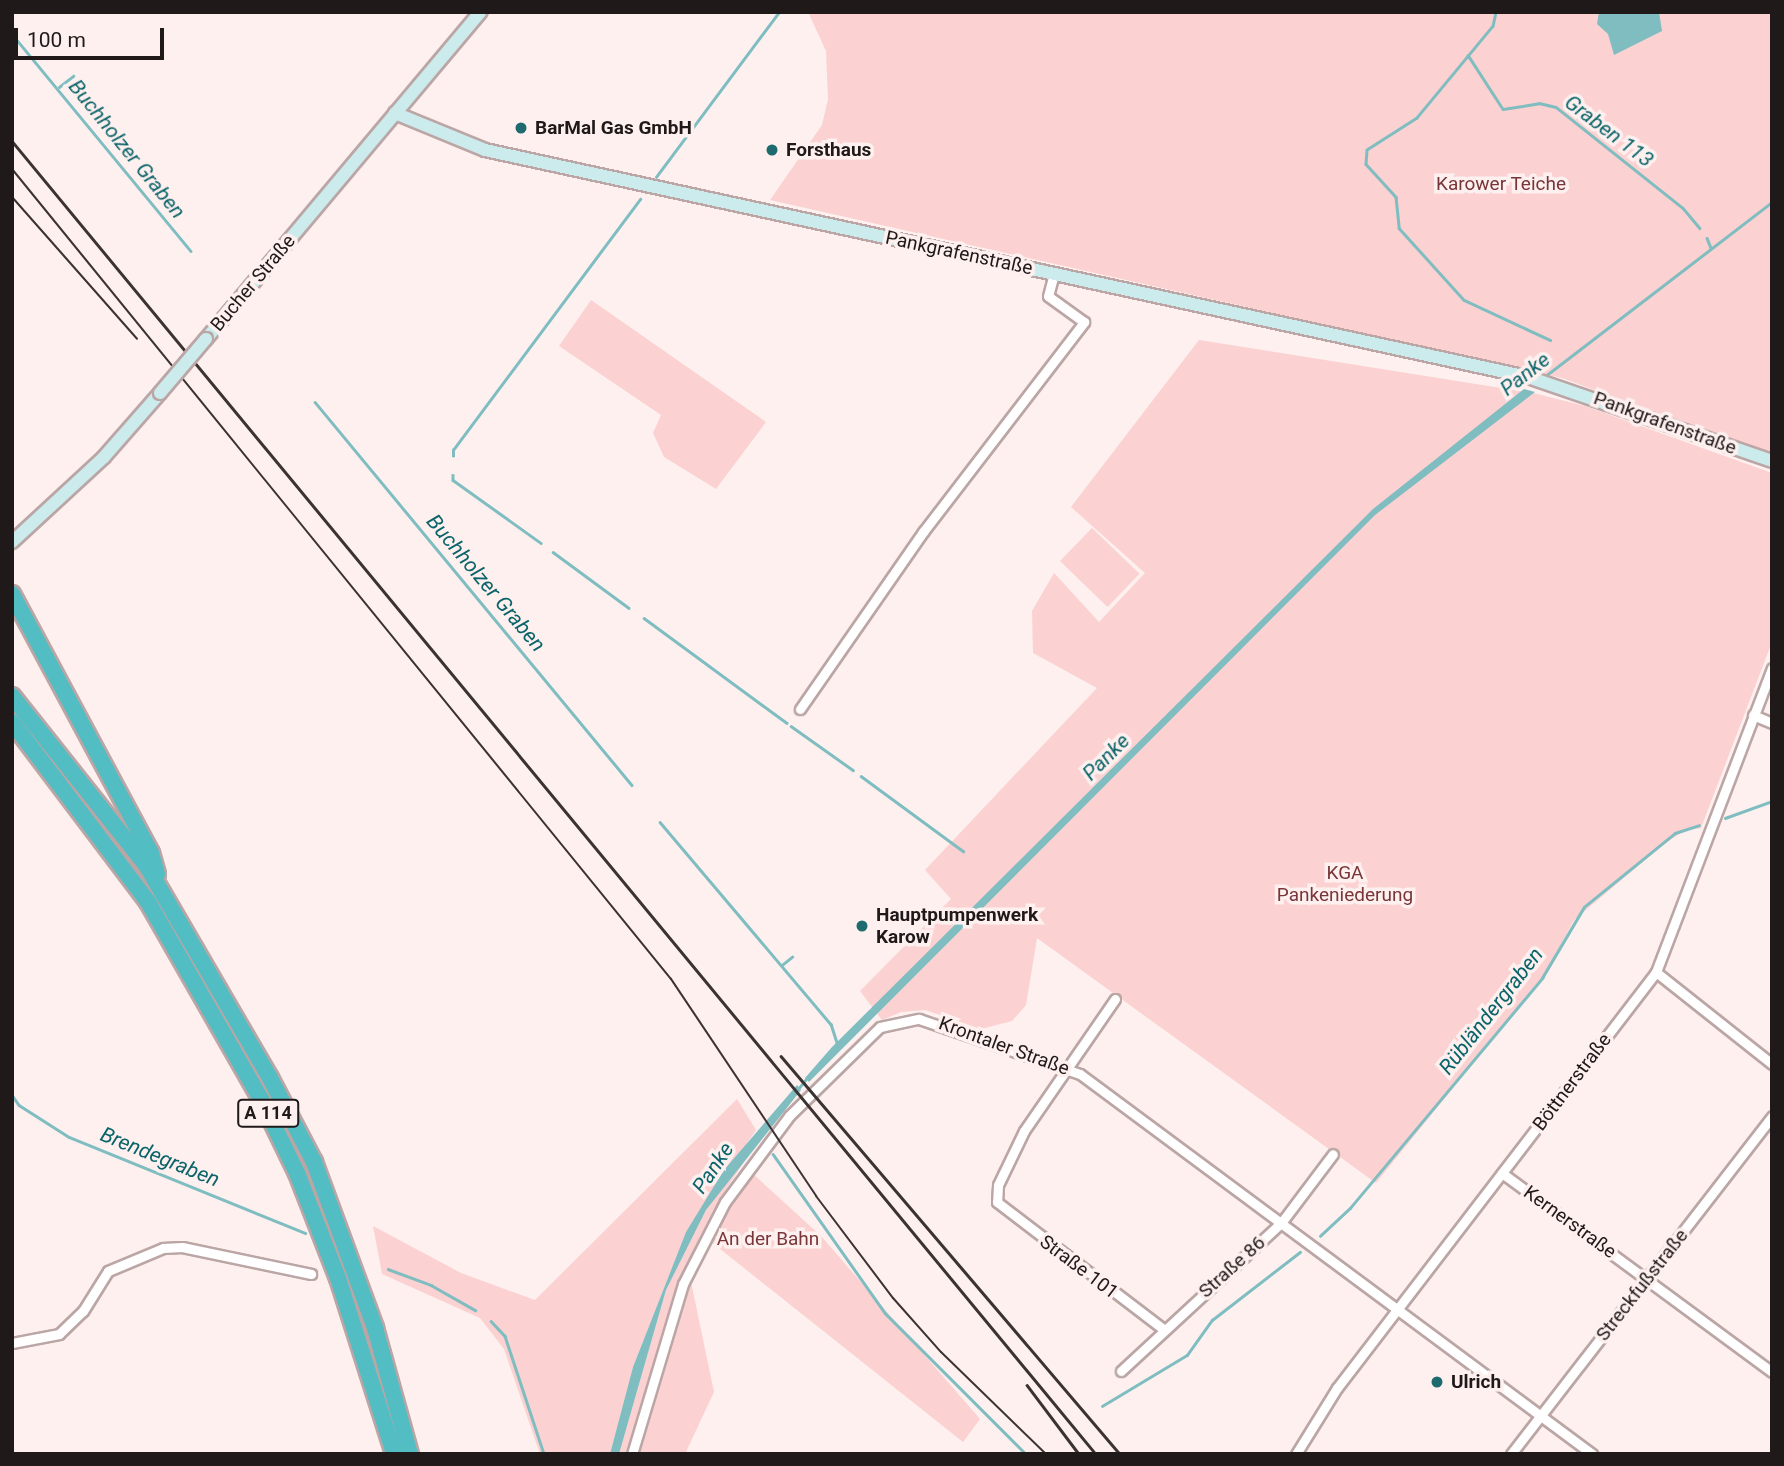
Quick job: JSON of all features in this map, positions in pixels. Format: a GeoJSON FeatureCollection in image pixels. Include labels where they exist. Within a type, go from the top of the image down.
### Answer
{"type":"FeatureCollection","features":[{"type":"Feature","properties":{"kind":"highway"},"geometry":{"type":"LineString","coordinates":[[12,594],[151,853],[161,890]]}},
{"type":"Feature","properties":{"kind":"highway","name":"A 114"},"geometry":{"type":"LineString","coordinates":[[12,696],[64,756],[161,890],[202,955],[314,1162],[376,1328],[410,1454]]}},
{"type":"Feature","properties":{"kind":"highway","name":"A 114"},"geometry":{"type":"LineString","coordinates":[[12,722],[148,902],[255,1087],[297,1172],[338,1278],[394,1454]]}},
{"type":"Feature","properties":{"kind":"main road","name":"Bucher Straße"},"geometry":{"type":"LineString","coordinates":[[12,542],[86,475],[160,393],[480,12]]}},
{"type":"Feature","properties":{"kind":"main road","name":"Pankgrafenstraße"},"geometry":{"type":"LineString","coordinates":[[395,114],[485,150],[1528,377],[1559,385],[1772,460]]}},
{"type":"Feature","properties":{"kind":"street"},"geometry":{"type":"LineString","coordinates":[[800,709],[923,532],[1084,322],[1048,296],[1054,274]]}},
{"type":"Feature","properties":{"kind":"street","name":"Böttnerstraße"},"geometry":{"type":"LineString","coordinates":[[1296,1454],[1337,1388],[1656,972],[1772,668]]}},
{"type":"Feature","properties":{"kind":"street"},"geometry":{"type":"LineString","coordinates":[[1753,715],[1772,723]]}},
{"type":"Feature","properties":{"kind":"street"},"geometry":{"type":"LineString","coordinates":[[1656,972],[1772,1064]]}},
{"type":"Feature","properties":{"kind":"street"},"geometry":{"type":"LineString","coordinates":[[1067,1067],[1115,999]]}},
{"type":"Feature","properties":{"kind":"street","name":"Krontaler Straße"},"geometry":{"type":"LineString","coordinates":[[632,1454],[672,1317],[719,1213],[789,1116],[880,1027],[898,1020],[930,1020],[1067,1067],[1399,1309],[1592,1454]]}},
{"type":"Feature","properties":{"kind":"street","name":"Straße 101"},"geometry":{"type":"LineString","coordinates":[[1067,1067],[1024,1131],[998,1185],[997,1202],[1163,1329]]}},
{"type":"Feature","properties":{"kind":"street","name":"Streckfußstraße"},"geometry":{"type":"LineString","coordinates":[[1511,1454],[1772,1116]]}},
{"type":"Feature","properties":{"kind":"street","name":"Straße 86"},"geometry":{"type":"LineString","coordinates":[[1121,1371],[1163,1329],[1281,1223],[1333,1154]]}},
{"type":"Feature","properties":{"kind":"street","name":"Kernerstraße"},"geometry":{"type":"LineString","coordinates":[[1502,1173],[1772,1372]]}},
{"type":"Feature","properties":{"kind":"street"},"geometry":{"type":"LineString","coordinates":[[12,1343],[60,1334],[83,1311],[108,1271],[157,1250],[182,1247],[311,1274]]}},
{"type":"Feature","properties":{"kind":"green space","name":"Karower Teiche"},"geometry":{"type":"Polygon","coordinates":[[[808,12],[1772,12],[1772,456],[1562,378],[770,200],[822,125],[828,99],[826,51],[808,12]]]}},
{"type":"Feature","properties":{"kind":"green space"},"geometry":{"type":"Polygon","coordinates":[[[591,300],[766,422],[716,489],[664,457],[653,433],[661,415],[559,346],[591,300]]]}},
{"type":"Feature","properties":{"kind":"green space","name":"KGA Pankeniederung"},"geometry":{"type":"Polygon","coordinates":[[[1199,340],[1533,393],[1585,406],[1772,473],[1772,642],[1701,828],[1684,831],[1664,844],[1574,920],[1545,974],[1376,1183],[1037,938],[1026,1005],[1012,1021],[981,1029],[925,1010],[901,1012],[882,1020],[860,991],[951,899],[925,870],[1097,688],[1033,653],[1032,611],[1054,573],[1099,622],[1145,573],[1071,507],[1199,340]]]}},
{"type":"Feature","properties":{"kind":"green space"},"geometry":{"type":"Polygon","coordinates":[[[1092,528],[1139,574],[1108,607],[1060,561],[1092,528]]]}},
{"type":"Feature","properties":{"kind":"green space"},"geometry":{"type":"Polygon","coordinates":[[[737,1099],[756,1130],[686,1232],[633,1367],[610,1454],[540,1454],[504,1349],[480,1318],[382,1274],[373,1226],[461,1273],[535,1300],[737,1099]]]}},
{"type":"Feature","properties":{"kind":"green space"},"geometry":{"type":"Polygon","coordinates":[[[760,1138],[721,1197],[679,1281],[626,1454],[619,1454],[666,1290],[706,1210],[760,1138]]]}},
{"type":"Feature","properties":{"kind":"green space","name":"An der Bahn"},"geometry":{"type":"Polygon","coordinates":[[[752,1173],[821,1236],[980,1419],[963,1442],[710,1241],[752,1173]]]}},
{"type":"Feature","properties":{"kind":"green space"},"geometry":{"type":"Polygon","coordinates":[[[691,1282],[714,1392],[685,1454],[636,1454],[676,1317],[691,1282]]]}},
{"type":"Feature","properties":{"kind":"water"},"geometry":{"type":"Polygon","coordinates":[[[1599,12],[1659,12],[1662,31],[1614,55],[1608,34],[1597,24],[1599,12]]]}},
{"type":"Feature","properties":{"kind":"water"},"geometry":{"type":"Polygon","coordinates":[[[1524,389],[1535,392],[1375,515],[809,1082],[805,1078],[832,1047],[1373,509],[1524,389]]]}},
{"type":"Feature","properties":{"kind":"water"},"geometry":{"type":"Polygon","coordinates":[[[797,1085],[801,1090],[706,1210],[666,1290],[619,1454],[610,1454],[633,1367],[686,1232],[724,1170],[797,1085]]]}},
{"type":"Feature","properties":{"kind":"waterway"},"geometry":{"type":"LineString","coordinates":[[656,177],[779,12]]}},
{"type":"Feature","properties":{"kind":"waterway"},"geometry":{"type":"LineString","coordinates":[[1496,12],[1493,26],[1417,118],[1367,150],[1366,164],[1396,197],[1399,228],[1464,300],[1550,340]]}},
{"type":"Feature","properties":{"kind":"waterway","name":"Buchholzer Graben"},"geometry":{"type":"LineString","coordinates":[[12,34],[191,251]]}},
{"type":"Feature","properties":{"kind":"waterway","name":"Graben 113"},"geometry":{"type":"LineString","coordinates":[[1468,55],[1503,109],[1539,103],[1556,107],[1683,208],[1700,228]]}},
{"type":"Feature","properties":{"kind":"waterway"},"geometry":{"type":"LineString","coordinates":[[59,87],[73,76]]}},
{"type":"Feature","properties":{"kind":"waterway"},"geometry":{"type":"LineString","coordinates":[[453,456],[453,450],[640,199]]}},
{"type":"Feature","properties":{"kind":"waterway","name":"Panke"},"geometry":{"type":"LineString","coordinates":[[1544,377],[1772,202]]}},
{"type":"Feature","properties":{"kind":"waterway","name":"Graben 113"},"geometry":{"type":"LineString","coordinates":[[1707,238],[1711,248]]}},
{"type":"Feature","properties":{"kind":"waterway","name":"Buchholzer Graben"},"geometry":{"type":"LineString","coordinates":[[315,402],[632,785]]}},
{"type":"Feature","properties":{"kind":"waterway"},"geometry":{"type":"LineString","coordinates":[[453,475],[453,480],[541,543]]}},
{"type":"Feature","properties":{"kind":"waterway"},"geometry":{"type":"LineString","coordinates":[[553,552],[629,608]]}},
{"type":"Feature","properties":{"kind":"waterway"},"geometry":{"type":"LineString","coordinates":[[644,618],[787,723]]}},
{"type":"Feature","properties":{"kind":"waterway"},"geometry":{"type":"LineString","coordinates":[[791,726],[853,770]]}},
{"type":"Feature","properties":{"kind":"waterway"},"geometry":{"type":"LineString","coordinates":[[861,776],[963,851]]}},
{"type":"Feature","properties":{"kind":"waterway","name":"Rübländergraben"},"geometry":{"type":"LineString","coordinates":[[1725,818],[1772,801]]}},
{"type":"Feature","properties":{"kind":"waterway","name":"Buchholzer Graben"},"geometry":{"type":"LineString","coordinates":[[660,822],[831,1024],[838,1046]]}},
{"type":"Feature","properties":{"kind":"waterway","name":"Rübländergraben"},"geometry":{"type":"LineString","coordinates":[[1320,1236],[1350,1208],[1542,978],[1584,907],[1675,833],[1699,825]]}},
{"type":"Feature","properties":{"kind":"waterway"},"geometry":{"type":"LineString","coordinates":[[782,965],[792,957]]}},
{"type":"Feature","properties":{"kind":"waterway","name":"Panke"},"geometry":{"type":"LineString","coordinates":[[798,1089],[807,1078]]}},
{"type":"Feature","properties":{"kind":"waterway","name":"Brendegraben"},"geometry":{"type":"LineString","coordinates":[[12,1095],[19,1105],[69,1137],[305,1233]]}},
{"type":"Feature","properties":{"kind":"waterway"},"geometry":{"type":"LineString","coordinates":[[773,1154],[885,1313],[1026,1454]]}},
{"type":"Feature","properties":{"kind":"waterway","name":"Rübländergraben"},"geometry":{"type":"LineString","coordinates":[[1102,1406],[1187,1355],[1212,1320],[1300,1252]]}},
{"type":"Feature","properties":{"kind":"waterway","name":"Brendegraben"},"geometry":{"type":"LineString","coordinates":[[388,1269],[431,1285],[475,1310]]}},
{"type":"Feature","properties":{"kind":"waterway","name":"Brendegraben"},"geometry":{"type":"LineString","coordinates":[[491,1321],[505,1336],[544,1454]]}},
{"type":"Feature","properties":{"kind":"tram line"},"geometry":{"type":"LineString","coordinates":[[12,169],[671,979],[816,1196],[893,1298],[941,1352],[1046,1454]]}},
{"type":"Feature","properties":{"kind":"tram line"},"geometry":{"type":"LineString","coordinates":[[12,197],[137,339]]}},
{"type":"Feature","properties":{"kind":"railway"},"geometry":{"type":"LineString","coordinates":[[12,141],[1096,1454]]}},
{"type":"Feature","properties":{"kind":"railway"},"geometry":{"type":"LineString","coordinates":[[781,1056],[1120,1454]]}},
{"type":"Feature","properties":{"kind":"railway"},"geometry":{"type":"LineString","coordinates":[[1027,1385],[1079,1454]]}},
{"type":"Feature","properties":{"kind":"place","name":"BarMal Gas GmbH"},"geometry":{"type":"Point","coordinates":[521,128]}},
{"type":"Feature","properties":{"kind":"place","name":"Forsthaus"},"geometry":{"type":"Point","coordinates":[772,150]}},
{"type":"Feature","properties":{"kind":"place","name":"Hauptpumpenwerk Karow"},"geometry":{"type":"Point","coordinates":[862,926]}},
{"type":"Feature","properties":{"kind":"place","name":"Ulrich"},"geometry":{"type":"Point","coordinates":[1437,1382]}}]}
